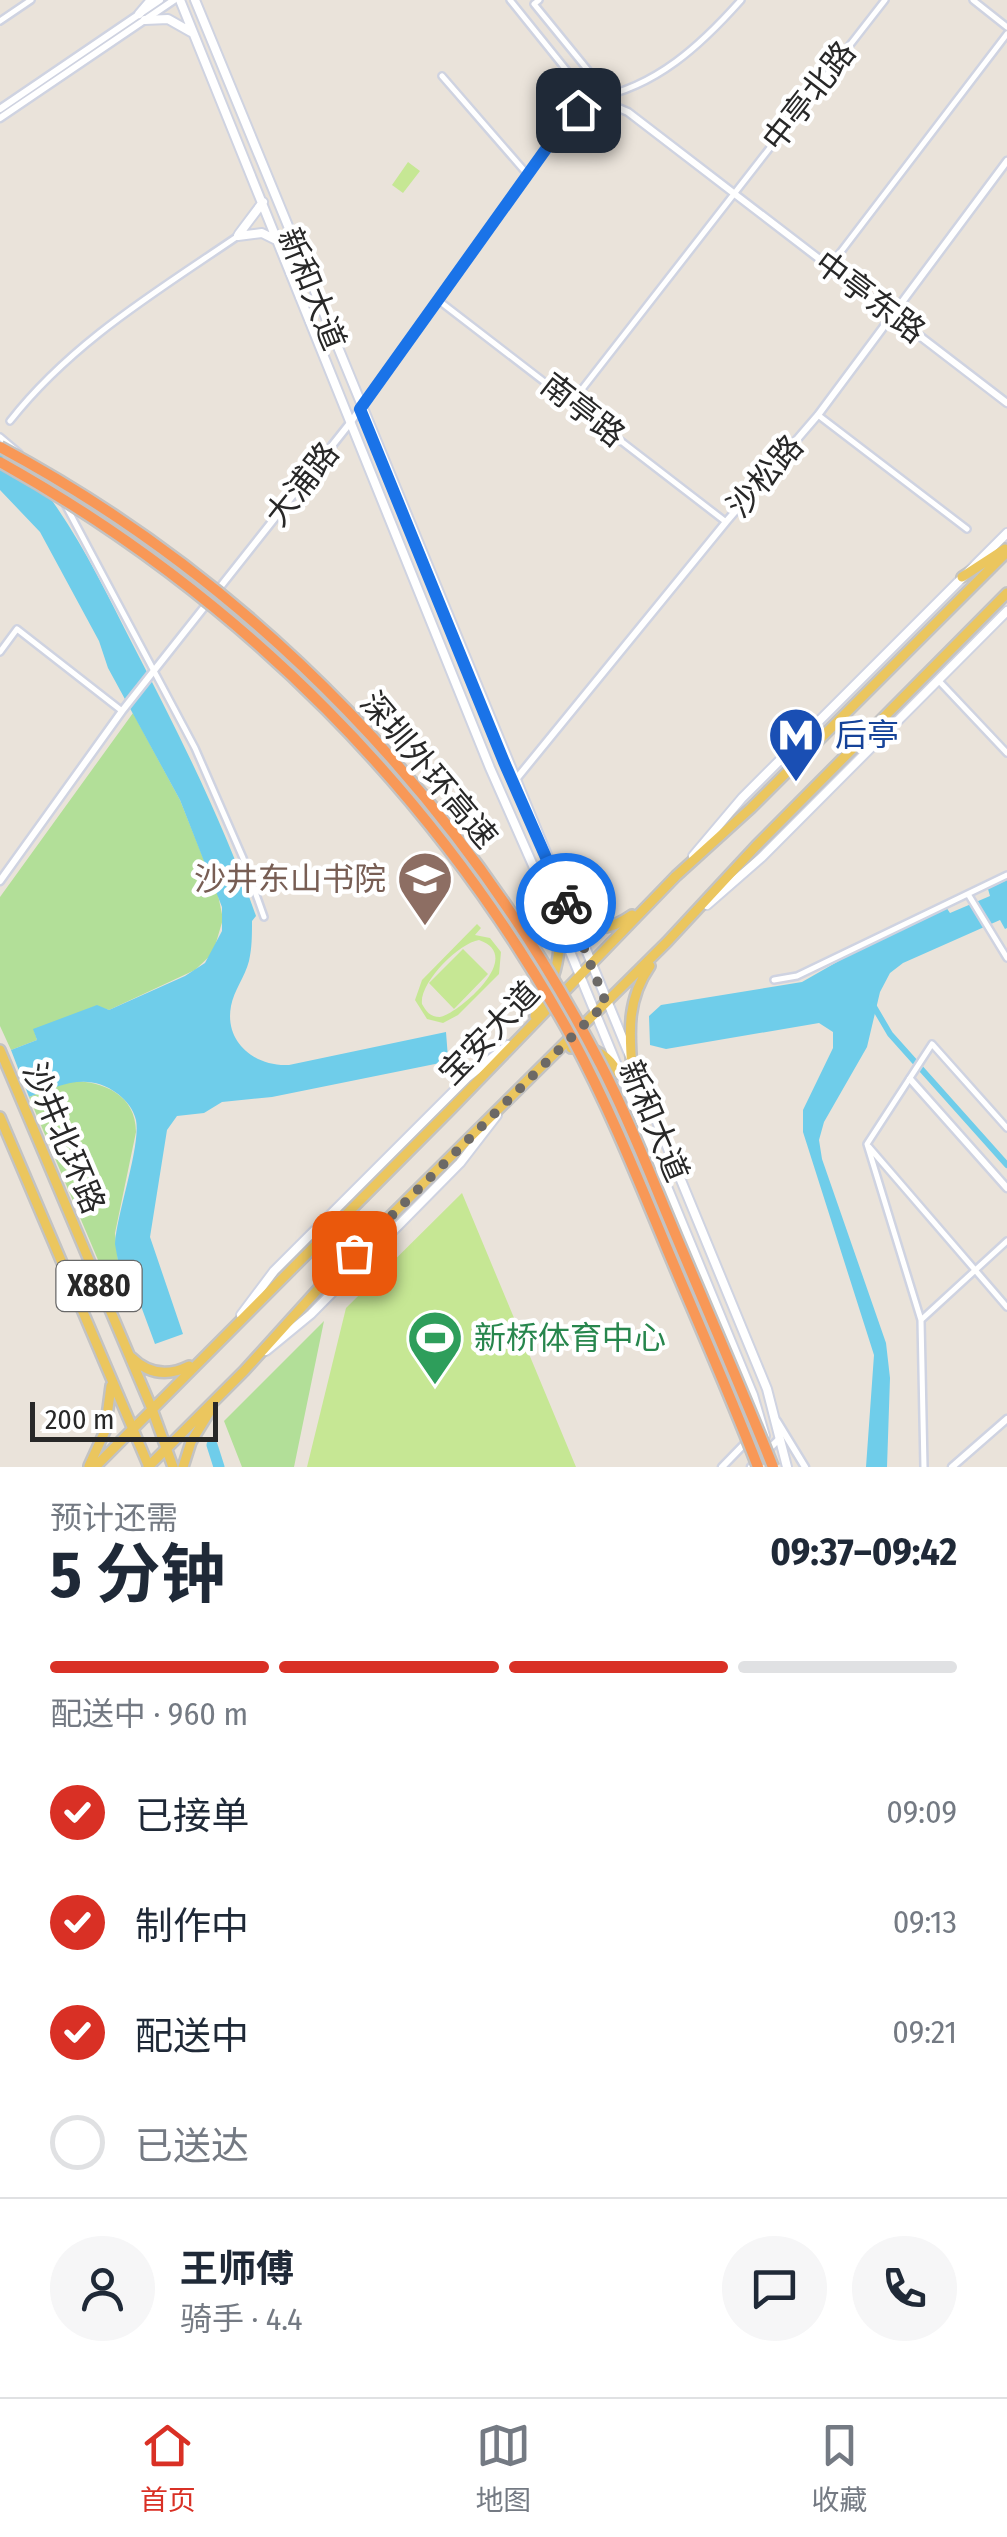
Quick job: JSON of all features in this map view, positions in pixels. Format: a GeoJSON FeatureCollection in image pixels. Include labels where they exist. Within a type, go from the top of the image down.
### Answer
{"type":"FeatureCollection","features":[{"type":"Feature","properties":{"kind":"highway","name":"深圳外环高速"},"geometry":{"type":"LineString","coordinates":[[0,446],[129,526],[258,625],[362,726],[467,850],[529,940],[602,1066],[648,1165],[773,1467]]}},
{"type":"Feature","properties":{"kind":"highway","name":"深圳外环高速"},"geometry":{"type":"LineString","coordinates":[[0,462],[122,536],[249,635],[365,748],[456,858],[528,962],[590,1072],[636,1170],[758,1467]]}},
{"type":"Feature","properties":{"kind":"main road"},"geometry":{"type":"LineString","coordinates":[[151,0],[142,17],[173,20],[195,37]]}},
{"type":"Feature","properties":{"kind":"main road","name":"新和大道"},"geometry":{"type":"LineString","coordinates":[[177,0],[263,202],[490,768],[753,1395],[773,1467]]}},
{"type":"Feature","properties":{"kind":"main road","name":"新和大道"},"geometry":{"type":"LineString","coordinates":[[195,0],[514,783],[767,1389],[788,1467]]}},
{"type":"Feature","properties":{"kind":"main road"},"geometry":{"type":"LineString","coordinates":[[238,236],[263,202]]}},
{"type":"Feature","properties":{"kind":"main road"},"geometry":{"type":"LineString","coordinates":[[238,236],[262,233],[278,242]]}},
{"type":"Feature","properties":{"kind":"main road"},"geometry":{"type":"LineString","coordinates":[[676,876],[742,798],[1007,533]]}},
{"type":"Feature","properties":{"kind":"main road"},"geometry":{"type":"LineString","coordinates":[[962,578],[1007,550]]}},
{"type":"Feature","properties":{"kind":"main road","name":"宝安大道"},"geometry":{"type":"LineString","coordinates":[[91,1467],[676,876],[750,808],[1007,550]]}},
{"type":"Feature","properties":{"kind":"main road","name":"宝安大道"},"geometry":{"type":"LineString","coordinates":[[149,1467],[329,1277],[668,942],[756,846],[1007,594]]}},
{"type":"Feature","properties":{"kind":"main road"},"geometry":{"type":"LineString","coordinates":[[692,917],[762,857],[1007,611]]}},
{"type":"Feature","properties":{"kind":"main road"},"geometry":{"type":"LineString","coordinates":[[571,914],[587,926],[607,928],[620,924],[651,902]]}},
{"type":"Feature","properties":{"kind":"main road"},"geometry":{"type":"LineString","coordinates":[[528,1027],[556,973],[560,952],[557,920]]}},
{"type":"Feature","properties":{"kind":"main road"},"geometry":{"type":"LineString","coordinates":[[632,1069],[629,1026],[633,1000],[646,970],[668,942]]}},
{"type":"Feature","properties":{"kind":"main road"},"geometry":{"type":"LineString","coordinates":[[555,1055],[568,1048],[591,1049],[604,1055],[618,1073]]}},
{"type":"Feature","properties":{"kind":"main road","name":"沙井北环路"},"geometry":{"type":"LineString","coordinates":[[2,1055],[173,1467]]}},
{"type":"Feature","properties":{"kind":"main road","name":"沙井北环路"},"geometry":{"type":"LineString","coordinates":[[0,1117],[149,1467]]}},
{"type":"Feature","properties":{"kind":"main road"},"geometry":{"type":"LineString","coordinates":[[126,1350],[138,1364],[163,1373],[181,1370],[200,1360]]}},
{"type":"Feature","properties":{"kind":"main road"},"geometry":{"type":"LineString","coordinates":[[91,1467],[106,1432],[111,1378]]}},
{"type":"Feature","properties":{"kind":"main road"},"geometry":{"type":"LineString","coordinates":[[184,1467],[195,1434],[224,1391]]}},
{"type":"Feature","properties":{"kind":"street"},"geometry":{"type":"LineString","coordinates":[[0,21],[31,0]]}},
{"type":"Feature","properties":{"kind":"street"},"geometry":{"type":"LineString","coordinates":[[0,118],[160,0]]}},
{"type":"Feature","properties":{"kind":"street"},"geometry":{"type":"LineString","coordinates":[[0,109],[142,17],[177,0]]}},
{"type":"Feature","properties":{"kind":"street"},"geometry":{"type":"LineString","coordinates":[[510,0],[576,82],[595,98],[636,86],[700,45],[740,0]]}},
{"type":"Feature","properties":{"kind":"street"},"geometry":{"type":"LineString","coordinates":[[539,0],[534,4],[609,96]]}},
{"type":"Feature","properties":{"kind":"street","name":"中亭北路"},"geometry":{"type":"LineString","coordinates":[[572,402],[732,192],[886,0]]}},
{"type":"Feature","properties":{"kind":"street"},"geometry":{"type":"LineString","coordinates":[[973,0],[1007,26]]}},
{"type":"Feature","properties":{"kind":"street"},"geometry":{"type":"LineString","coordinates":[[830,266],[1007,34]]}},
{"type":"Feature","properties":{"kind":"street"},"geometry":{"type":"LineString","coordinates":[[442,76],[528,174]]}},
{"type":"Feature","properties":{"kind":"street","name":"大浦路"},"geometry":{"type":"LineString","coordinates":[[122,712],[350,423],[566,121],[595,98]]}},
{"type":"Feature","properties":{"kind":"street","name":"中亭东路"},"geometry":{"type":"LineString","coordinates":[[595,98],[628,112],[1007,404]]}},
{"type":"Feature","properties":{"kind":"street","name":"沙松路"},"geometry":{"type":"LineString","coordinates":[[514,783],[818,415],[1007,162]]}},
{"type":"Feature","properties":{"kind":"street"},"geometry":{"type":"LineString","coordinates":[[10,421],[85,343],[238,236]]}},
{"type":"Feature","properties":{"kind":"street","name":"南亭路"},"geometry":{"type":"LineString","coordinates":[[438,300],[726,522]]}},
{"type":"Feature","properties":{"kind":"street"},"geometry":{"type":"LineString","coordinates":[[818,415],[966,529]]}},
{"type":"Feature","properties":{"kind":"street"},"geometry":{"type":"LineString","coordinates":[[0,436],[44,478],[76,520],[220,802],[264,917]]}},
{"type":"Feature","properties":{"kind":"street"},"geometry":{"type":"LineString","coordinates":[[0,652],[17,629],[122,712],[0,881]]}},
{"type":"Feature","properties":{"kind":"street"},"geometry":{"type":"LineString","coordinates":[[939,681],[1007,753]]}},
{"type":"Feature","properties":{"kind":"street"},"geometry":{"type":"LineString","coordinates":[[774,980],[797,976],[1007,875]]}},
{"type":"Feature","properties":{"kind":"street"},"geometry":{"type":"LineString","coordinates":[[968,894],[1007,958]]}},
{"type":"Feature","properties":{"kind":"street"},"geometry":{"type":"LineString","coordinates":[[998,947],[1007,943]]}},
{"type":"Feature","properties":{"kind":"street"},"geometry":{"type":"LineString","coordinates":[[867,1144],[932,1044],[1007,1128]]}},
{"type":"Feature","properties":{"kind":"street"},"geometry":{"type":"LineString","coordinates":[[910,1079],[1007,1188]]}},
{"type":"Feature","properties":{"kind":"street"},"geometry":{"type":"LineString","coordinates":[[867,1144],[1007,1306]]}},
{"type":"Feature","properties":{"kind":"street"},"geometry":{"type":"LineString","coordinates":[[867,1144],[921,1320],[924,1467]]}},
{"type":"Feature","properties":{"kind":"street"},"geometry":{"type":"LineString","coordinates":[[921,1320],[1007,1241]]}},
{"type":"Feature","properties":{"kind":"street"},"geometry":{"type":"LineString","coordinates":[[775,1417],[802,1467]]}},
{"type":"Feature","properties":{"kind":"street"},"geometry":{"type":"LineString","coordinates":[[952,1467],[1007,1419]]}},
{"type":"Feature","properties":{"kind":"street"},"geometry":{"type":"LineString","coordinates":[[722,1467],[762,1426]]}},
{"type":"Feature","properties":{"kind":"street"},"geometry":{"type":"LineString","coordinates":[[751,1467],[780,1438]]}},
{"type":"Feature","properties":{"kind":"green space"},"geometry":{"type":"Polygon","coordinates":[[[408,162],[420,171],[403,193],[392,185],[408,162]]]}},
{"type":"Feature","properties":{"kind":"green space"},"geometry":{"type":"Polygon","coordinates":[[[133,713],[180,800],[218,895],[223,919],[213,953],[195,970],[109,1010],[96,1006],[34,1030],[37,1040],[11,1050],[0,1026],[0,897],[133,713]]]}},
{"type":"Feature","properties":{"kind":"green space"},"geometry":{"type":"Polygon","coordinates":[[[477,924],[481,928],[475,935],[490,938],[501,952],[499,974],[458,1015],[443,1023],[427,1019],[415,1000],[422,980],[477,924]],[[479,940],[451,956],[433,975],[423,995],[422,1004],[427,1011],[440,1017],[471,997],[492,972],[492,948],[479,940]]]}},
{"type":"Feature","properties":{"kind":"green space"},"geometry":{"type":"Polygon","coordinates":[[[463,949],[488,974],[454,1009],[429,983],[463,949]]]}},
{"type":"Feature","properties":{"kind":"green space"},"geometry":{"type":"Polygon","coordinates":[[[71,1081],[106,1087],[124,1100],[135,1119],[136,1132],[115,1233],[118,1261],[101,1267],[29,1097],[71,1081]]]}},
{"type":"Feature","properties":{"kind":"green space","name":"新桥体育中心"},"geometry":{"type":"Polygon","coordinates":[[[462,1193],[576,1467],[307,1467],[346,1308],[462,1193]]]}},
{"type":"Feature","properties":{"kind":"green space"},"geometry":{"type":"Polygon","coordinates":[[[324,1321],[294,1467],[242,1467],[224,1421],[324,1321]]]}},
{"type":"Feature","properties":{"kind":"water"},"geometry":{"type":"Polygon","coordinates":[[[0,441],[42,487],[91,563],[183,745],[243,881],[256,916],[252,921],[249,961],[231,1006],[232,1031],[238,1041],[254,1057],[289,1065],[446,1032],[448,1058],[440,1063],[272,1097],[222,1102],[204,1113],[177,1116],[167,1130],[150,1237],[183,1334],[155,1344],[124,1260],[118,1261],[115,1244],[135,1146],[133,1112],[118,1094],[96,1083],[74,1082],[29,1097],[11,1050],[37,1040],[33,1029],[97,1005],[109,1010],[205,963],[222,931],[222,907],[180,800],[108,668],[99,641],[40,532],[0,490],[0,441]]]}},
{"type":"Feature","properties":{"kind":"water"},"geometry":{"type":"Polygon","coordinates":[[[1007,880],[1007,928],[1000,920],[903,963],[890,973],[880,992],[867,1047],[824,1122],[819,1140],[822,1159],[886,1343],[890,1378],[887,1467],[866,1467],[874,1355],[803,1132],[803,1110],[833,1048],[833,1032],[819,1023],[666,1049],[650,1045],[649,1016],[661,1005],[802,982],[886,934],[946,907],[950,913],[990,896],[988,889],[1007,880]]]}},
{"type":"Feature","properties":{"kind":"waterway"},"geometry":{"type":"LineString","coordinates":[[873,1005],[890,1034],[1007,1165]]}},
{"type":"Feature","properties":{"kind":"waterway"},"geometry":{"type":"LineString","coordinates":[[212,1445],[219,1467]]}},
{"type":"Feature","properties":{"kind":"way so far"},"geometry":{"type":"LineString","coordinates":[[354,1253],[606,1003],[566,903]]}},
{"type":"Feature","properties":{"kind":"place","name":"后亭"},"geometry":{"type":"Point","coordinates":[796,784]}},
{"type":"Feature","properties":{"kind":"place","name":"沙井东山书院"},"geometry":{"type":"Point","coordinates":[425,928]}},
{"type":"Feature","properties":{"kind":"place","name":"新桥体育中心"},"geometry":{"type":"Point","coordinates":[435,1387]}},
{"type":"Feature","properties":{"kind":"route"},"geometry":{"type":"LineString","coordinates":[[566,903],[360,409],[566,121],[578,110]]}}]}
